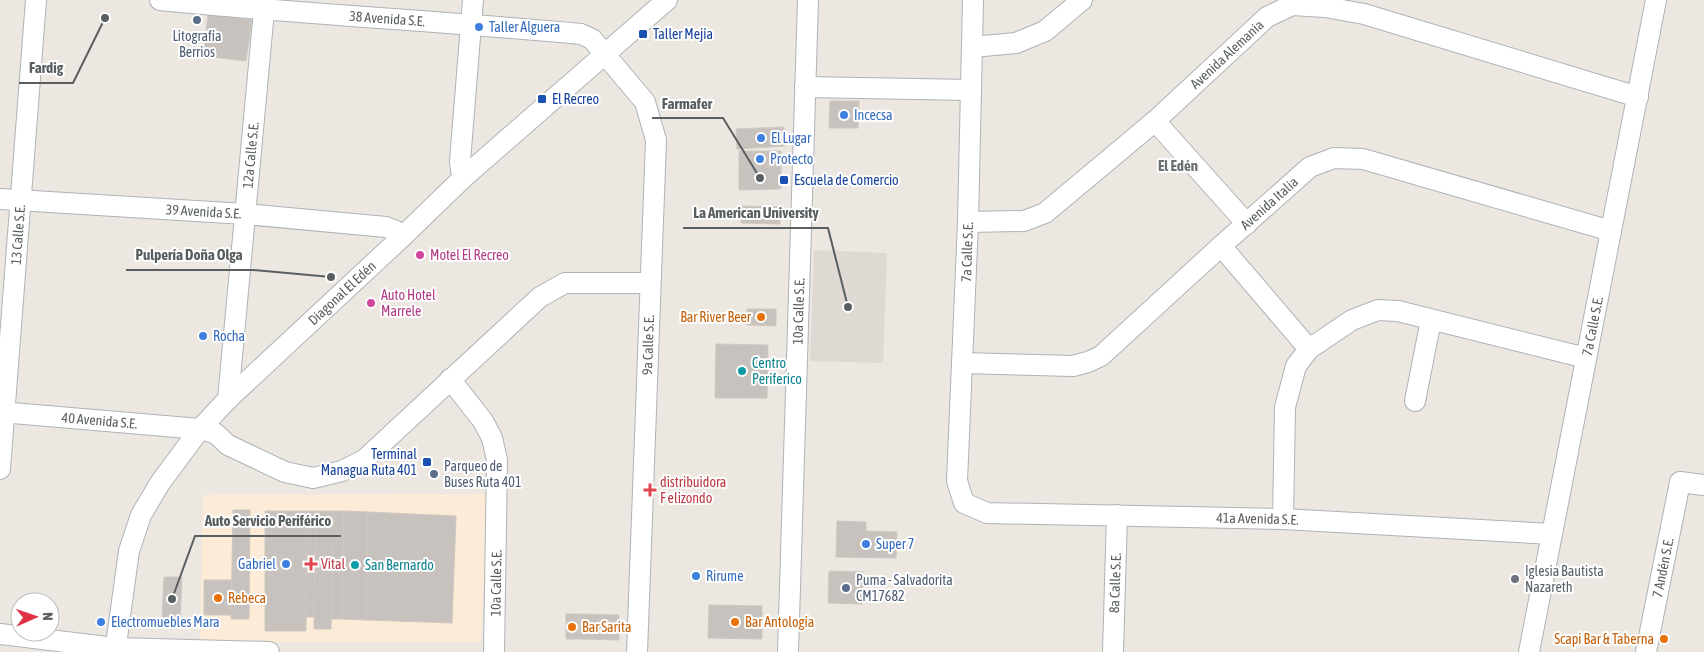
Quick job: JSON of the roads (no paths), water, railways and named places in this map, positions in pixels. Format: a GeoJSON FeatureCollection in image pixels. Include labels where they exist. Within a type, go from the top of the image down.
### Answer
{"type":"FeatureCollection","features":[{"type":"Feature","properties":{"kind":"street","name":"13 Calle S.E."},"geometry":{"type":"LineString","coordinates":[[0,469],[2,412],[36,0]]}},
{"type":"Feature","properties":{"kind":"street","name":"38 Avenida S.E."},"geometry":{"type":"LineString","coordinates":[[160,0],[264,5],[581,34],[592,39],[606,54]]}},
{"type":"Feature","properties":{"kind":"street"},"geometry":{"type":"LineString","coordinates":[[464,177],[460,161],[473,0]]}},
{"type":"Feature","properties":{"kind":"street","name":"Diagonal El Edén"},"geometry":{"type":"LineString","coordinates":[[115,650],[129,551],[141,515],[160,483],[200,429],[228,399],[464,177],[667,0]]}},
{"type":"Feature","properties":{"kind":"street","name":"10a Calle S.E."},"geometry":{"type":"LineString","coordinates":[[788,652],[808,0]]}},
{"type":"Feature","properties":{"kind":"street","name":"7a Calle S.E."},"geometry":{"type":"LineString","coordinates":[[964,503],[957,481],[968,222],[973,0]]}},
{"type":"Feature","properties":{"kind":"street"},"geometry":{"type":"LineString","coordinates":[[972,47],[1016,43],[1045,31],[1082,0]]}},
{"type":"Feature","properties":{"kind":"street","name":"7a Calle S.E."},"geometry":{"type":"LineString","coordinates":[[1529,652],[1656,0]]}},
{"type":"Feature","properties":{"kind":"street","name":"12a Calle S.E."},"geometry":{"type":"LineString","coordinates":[[228,399],[264,5]]}},
{"type":"Feature","properties":{"kind":"street","name":"Avenida Alemania"},"geometry":{"type":"LineString","coordinates":[[968,222],[1024,221],[1045,214],[1155,121],[1267,17],[1292,5],[1366,7],[1638,96]]}},
{"type":"Feature","properties":{"kind":"street","name":"9a Calle S.E."},"geometry":{"type":"LineString","coordinates":[[606,54],[645,102],[656,140],[637,652]]}},
{"type":"Feature","properties":{"kind":"street"},"geometry":{"type":"LineString","coordinates":[[805,87],[971,90]]}},
{"type":"Feature","properties":{"kind":"street"},"geometry":{"type":"LineString","coordinates":[[1155,121],[1247,224]]}},
{"type":"Feature","properties":{"kind":"street","name":"Avenida Italia"},"geometry":{"type":"LineString","coordinates":[[962,363],[1073,366],[1101,356],[1310,167],[1334,158],[1363,158],[1611,231]]}},
{"type":"Feature","properties":{"kind":"street","name":"39 Avenida S.E."},"geometry":{"type":"LineString","coordinates":[[0,199],[245,214],[386,227],[396,230],[402,237]]}},
{"type":"Feature","properties":{"kind":"street"},"geometry":{"type":"LineString","coordinates":[[1221,246],[1309,349]]}},
{"type":"Feature","properties":{"kind":"street"},"geometry":{"type":"LineString","coordinates":[[200,429],[215,433],[228,445],[285,472],[313,478],[342,471],[364,460],[540,296],[565,283],[650,283]]}},
{"type":"Feature","properties":{"kind":"street"},"geometry":{"type":"LineString","coordinates":[[1284,520],[1285,407],[1296,366],[1309,349],[1352,320],[1378,310],[1398,311],[1586,358]]}},
{"type":"Feature","properties":{"kind":"street"},"geometry":{"type":"LineString","coordinates":[[1415,401],[1431,320]]}},
{"type":"Feature","properties":{"kind":"street","name":"10a Calle S.E."},"geometry":{"type":"LineString","coordinates":[[450,379],[483,421],[492,438],[497,460],[494,652]]}},
{"type":"Feature","properties":{"kind":"street","name":"40 Avenida S.E."},"geometry":{"type":"LineString","coordinates":[[2,412],[200,429]]}},
{"type":"Feature","properties":{"kind":"street","name":"7 Andén S.E."},"geometry":{"type":"LineString","coordinates":[[1646,652],[1680,482],[1704,485]]}},
{"type":"Feature","properties":{"kind":"street","name":"41a Avenida S.E."},"geometry":{"type":"LineString","coordinates":[[964,503],[987,513],[1284,520],[1552,534]]}},
{"type":"Feature","properties":{"kind":"street","name":"8a Calle S.E."},"geometry":{"type":"LineString","coordinates":[[1113,652],[1117,515]]}},
{"type":"Feature","properties":{"kind":"street"},"geometry":{"type":"LineString","coordinates":[[0,634],[115,650],[269,652]]}},
{"type":"Feature","properties":{"kind":"place","name":"Fardig"},"geometry":{"type":"Point","coordinates":[105,18]}},
{"type":"Feature","properties":{"kind":"place","name":"Litografía Berrios"},"geometry":{"type":"Point","coordinates":[197,20]}},
{"type":"Feature","properties":{"kind":"place","name":"Taller Alguera"},"geometry":{"type":"Point","coordinates":[479,27]}},
{"type":"Feature","properties":{"kind":"place","name":"Taller Mejía"},"geometry":{"type":"Point","coordinates":[643,34]}},
{"type":"Feature","properties":{"kind":"place","name":"El Recreo"},"geometry":{"type":"Point","coordinates":[542,99]}},
{"type":"Feature","properties":{"kind":"place","name":"Incecsa"},"geometry":{"type":"Point","coordinates":[844,115]}},
{"type":"Feature","properties":{"kind":"place","name":"El Lugar"},"geometry":{"type":"Point","coordinates":[761,138]}},
{"type":"Feature","properties":{"kind":"place","name":"Protecto"},"geometry":{"type":"Point","coordinates":[760,159]}},
{"type":"Feature","properties":{"kind":"place","name":"Farmafer"},"geometry":{"type":"Point","coordinates":[760,178]}},
{"type":"Feature","properties":{"kind":"place","name":"Escuela de Comercio"},"geometry":{"type":"Point","coordinates":[784,180]}},
{"type":"Feature","properties":{"kind":"place","name":"Motel El Recreo"},"geometry":{"type":"Point","coordinates":[420,255]}},
{"type":"Feature","properties":{"kind":"place","name":"Pulpería Doña Olga"},"geometry":{"type":"Point","coordinates":[331,277]}},
{"type":"Feature","properties":{"kind":"place","name":"Auto Hotel Marrele"},"geometry":{"type":"Point","coordinates":[371,303]}},
{"type":"Feature","properties":{"kind":"place","name":"La American University"},"geometry":{"type":"Point","coordinates":[848,307]}},
{"type":"Feature","properties":{"kind":"place","name":"Bar River Beer"},"geometry":{"type":"Point","coordinates":[761,317]}},
{"type":"Feature","properties":{"kind":"place","name":"Rocha"},"geometry":{"type":"Point","coordinates":[203,336]}},
{"type":"Feature","properties":{"kind":"place","name":"Centro Periferico"},"geometry":{"type":"Point","coordinates":[742,371]}},
{"type":"Feature","properties":{"kind":"place","name":"Terminal Managua Ruta 401"},"geometry":{"type":"Point","coordinates":[427,462]}},
{"type":"Feature","properties":{"kind":"place","name":"Parqueo de Buses Ruta 401"},"geometry":{"type":"Point","coordinates":[434,474]}},
{"type":"Feature","properties":{"kind":"place","name":"distribuidora F elizondo"},"geometry":{"type":"Point","coordinates":[650,490]}},
{"type":"Feature","properties":{"kind":"place","name":"Super 7"},"geometry":{"type":"Point","coordinates":[866,544]}},
{"type":"Feature","properties":{"kind":"place","name":"Gabriel"},"geometry":{"type":"Point","coordinates":[286,564]}},
{"type":"Feature","properties":{"kind":"place","name":"Vital"},"geometry":{"type":"Point","coordinates":[311,564]}},
{"type":"Feature","properties":{"kind":"place","name":"San Bernardo"},"geometry":{"type":"Point","coordinates":[355,565]}},
{"type":"Feature","properties":{"kind":"place","name":"Rirume"},"geometry":{"type":"Point","coordinates":[696,576]}},
{"type":"Feature","properties":{"kind":"place","name":"Iglesia Bautista Nazareth"},"geometry":{"type":"Point","coordinates":[1515,579]}},
{"type":"Feature","properties":{"kind":"place","name":"Puma - Salvadorita CM17682"},"geometry":{"type":"Point","coordinates":[846,588]}},
{"type":"Feature","properties":{"kind":"place","name":"Rebeca"},"geometry":{"type":"Point","coordinates":[218,598]}},
{"type":"Feature","properties":{"kind":"place","name":"Auto Servicio Periférico"},"geometry":{"type":"Point","coordinates":[172,599]}},
{"type":"Feature","properties":{"kind":"place","name":"Electromuebles Mara"},"geometry":{"type":"Point","coordinates":[101,622]}},
{"type":"Feature","properties":{"kind":"place","name":"Bar Antología"},"geometry":{"type":"Point","coordinates":[735,622]}},
{"type":"Feature","properties":{"kind":"place","name":"Bar Sarita"},"geometry":{"type":"Point","coordinates":[572,627]}},
{"type":"Feature","properties":{"kind":"place","name":"Scapi Bar & Taberna"},"geometry":{"type":"Point","coordinates":[1664,639]}},
{"type":"Feature","properties":{"kind":"district","name":"El Edén"},"geometry":{"type":"Point","coordinates":[1178,165]}}]}
